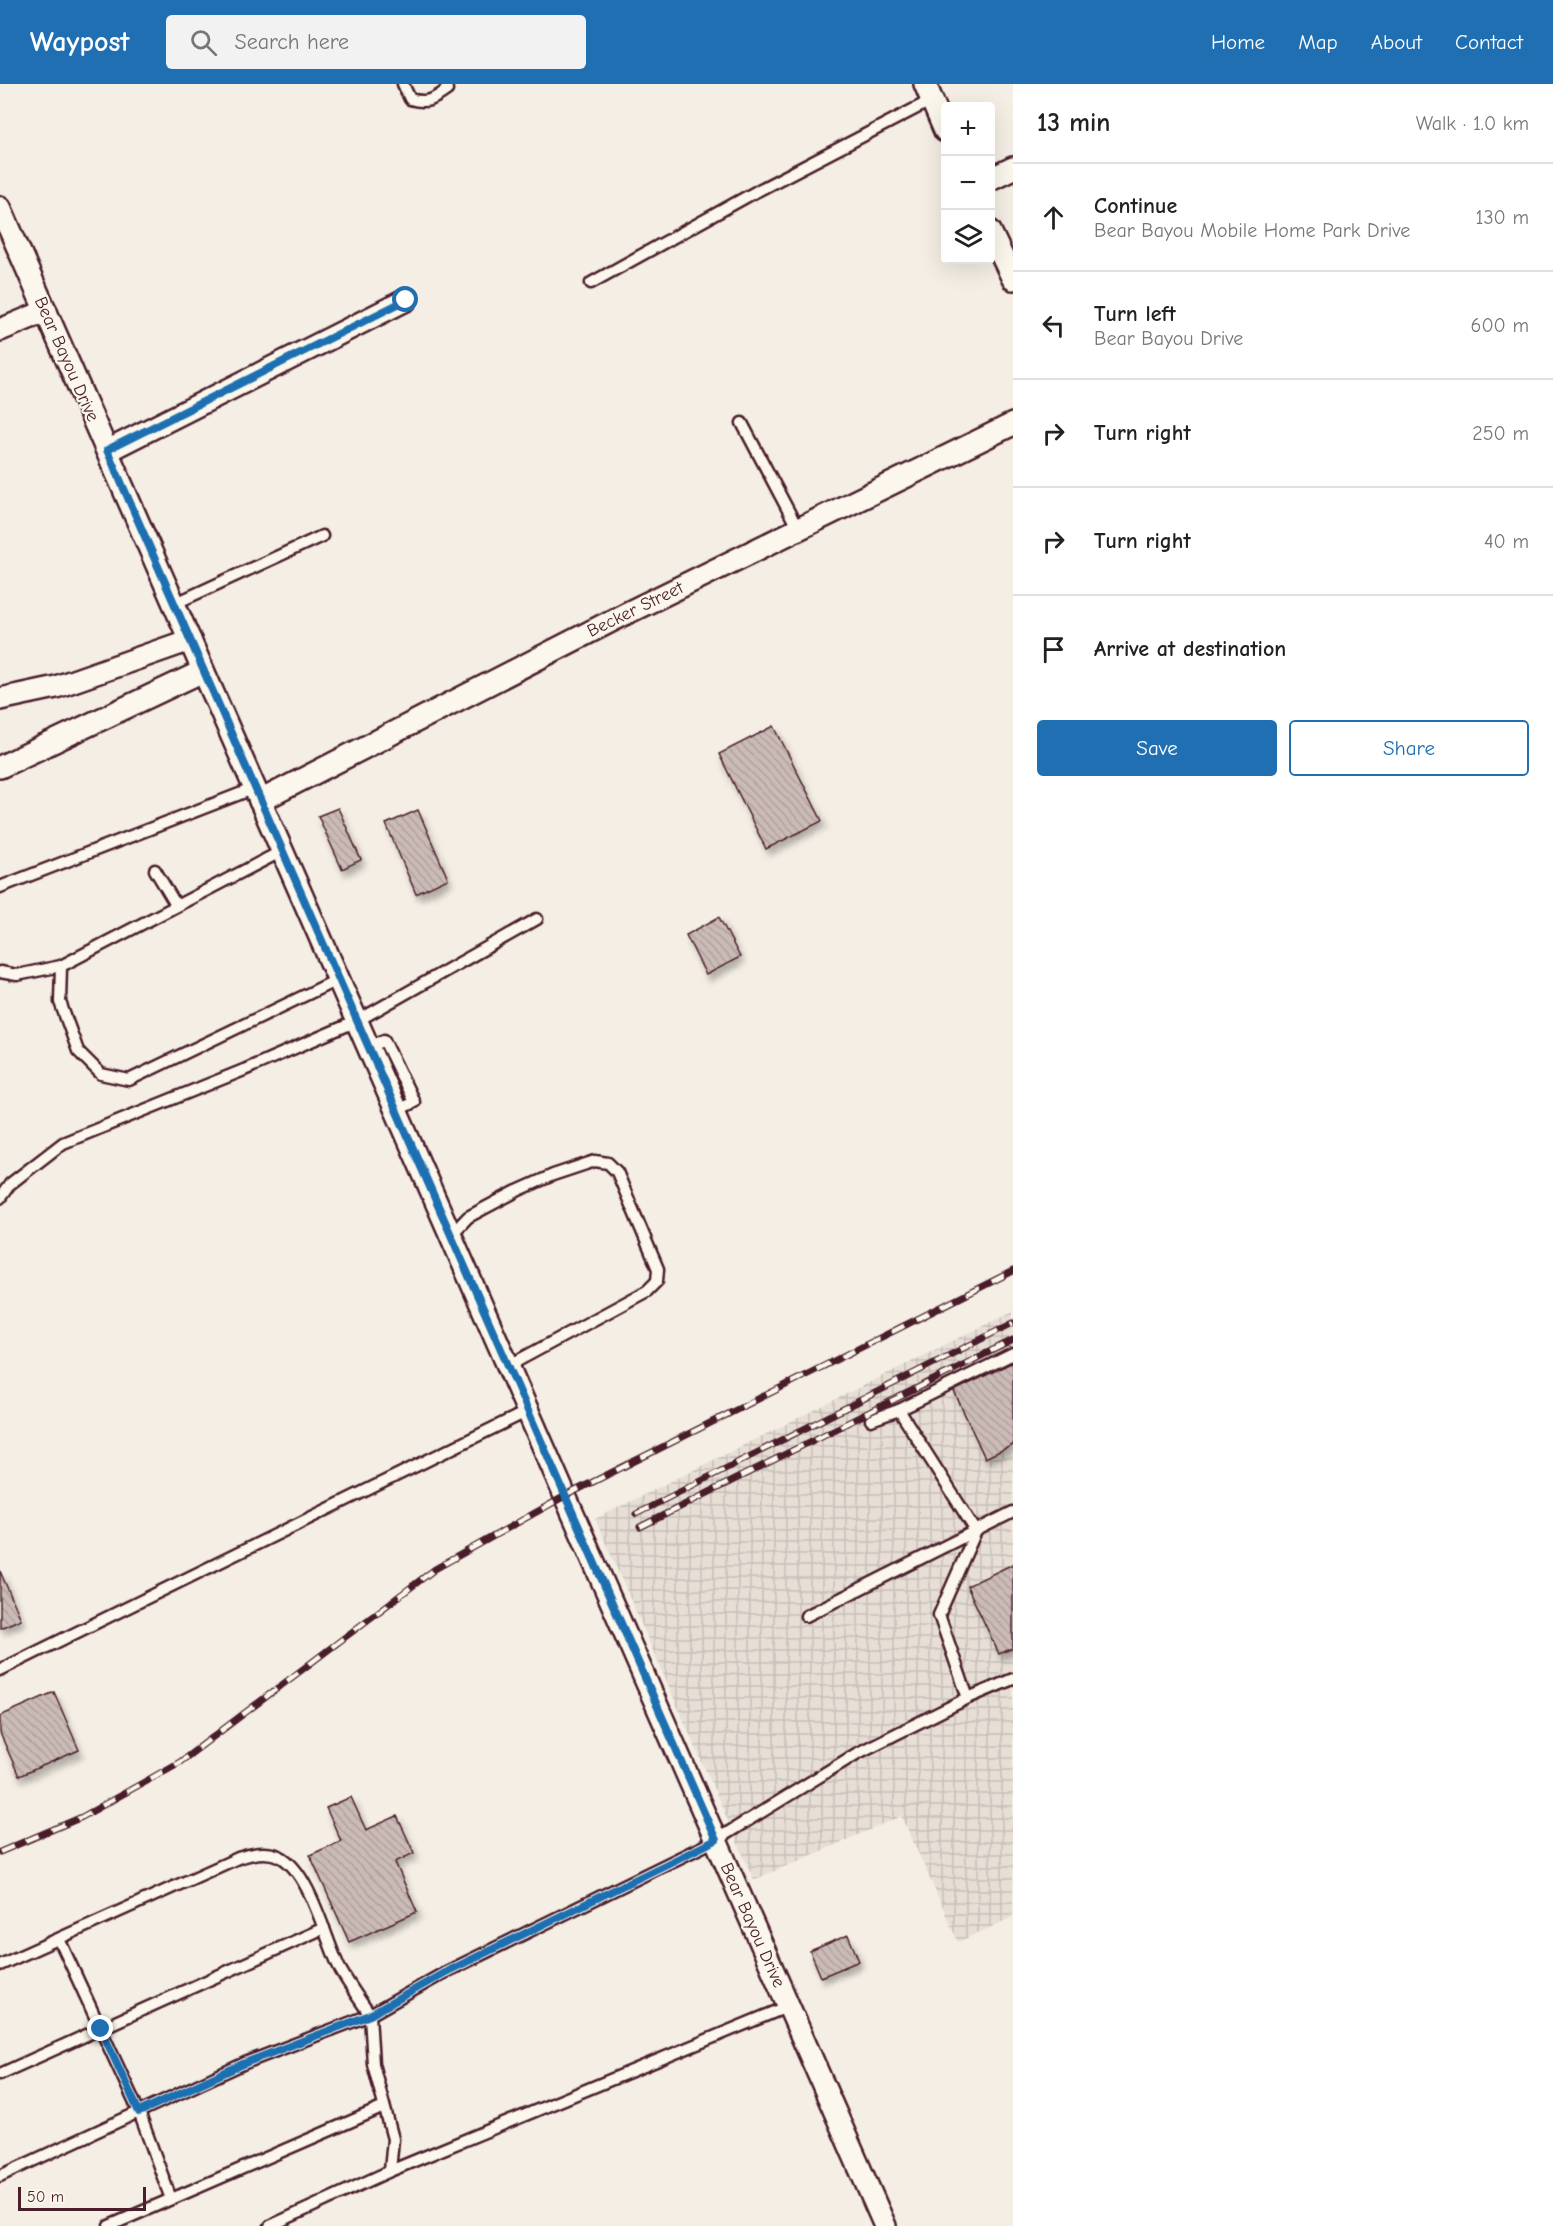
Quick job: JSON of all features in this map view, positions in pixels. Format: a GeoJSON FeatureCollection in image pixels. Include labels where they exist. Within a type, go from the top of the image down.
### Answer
{"type":"FeatureCollection","features":[{"type":"Feature","properties":{"kind":"street"},"geometry":{"type":"LineString","coordinates":[[928,92],[941,122]]}},
{"type":"Feature","properties":{"kind":"street"},"geometry":{"type":"LineString","coordinates":[[995,177],[1013,168]]}},
{"type":"Feature","properties":{"kind":"street","name":"Bear Bayou Drive"},"geometry":{"type":"LineString","coordinates":[[0,207],[885,2226]]}},
{"type":"Feature","properties":{"kind":"street"},"geometry":{"type":"LineString","coordinates":[[995,241],[1013,279]]}},
{"type":"Feature","properties":{"kind":"street"},"geometry":{"type":"LineString","coordinates":[[107,450],[406,300]]}},
{"type":"Feature","properties":{"kind":"street"},"geometry":{"type":"LineString","coordinates":[[0,330],[46,311]]}},
{"type":"Feature","properties":{"kind":"street","name":"Becker Street"},"geometry":{"type":"LineString","coordinates":[[258,794],[1013,424]]}},
{"type":"Feature","properties":{"kind":"street"},"geometry":{"type":"LineString","coordinates":[[0,699],[56,687],[190,640]]}},
{"type":"Feature","properties":{"kind":"street"},"geometry":{"type":"LineString","coordinates":[[0,767],[203,671]]}},
{"type":"Feature","properties":{"kind":"lane"},"geometry":{"type":"LineString","coordinates":[[403,84],[410,99],[423,103],[447,90],[446,84]]}},
{"type":"Feature","properties":{"kind":"lane"},"geometry":{"type":"LineString","coordinates":[[591,283],[757,191],[928,92]]}},
{"type":"Feature","properties":{"kind":"lane"},"geometry":{"type":"LineString","coordinates":[[742,423],[798,529]]}},
{"type":"Feature","properties":{"kind":"lane"},"geometry":{"type":"LineString","coordinates":[[174,604],[322,536]]}},
{"type":"Feature","properties":{"kind":"lane"},"geometry":{"type":"LineString","coordinates":[[0,887],[258,794]]}},
{"type":"Feature","properties":{"kind":"lane"},"geometry":{"type":"LineString","coordinates":[[0,972],[17,975],[61,966],[282,851]]}},
{"type":"Feature","properties":{"kind":"lane"},"geometry":{"type":"LineString","coordinates":[[155,870],[176,905]]}},
{"type":"Feature","properties":{"kind":"lane"},"geometry":{"type":"LineString","coordinates":[[0,1198],[10,1184],[63,1143],[244,1070],[357,1021],[537,919]]}},
{"type":"Feature","properties":{"kind":"lane"},"geometry":{"type":"LineString","coordinates":[[61,966],[60,1002],[78,1051],[101,1074],[129,1080],[339,979]]}},
{"type":"Feature","properties":{"kind":"lane"},"geometry":{"type":"LineString","coordinates":[[451,1234],[468,1217],[553,1175],[595,1161],[608,1163],[617,1172],[658,1269],[657,1281],[647,1291],[508,1366]]}},
{"type":"Feature","properties":{"kind":"lane"},"geometry":{"type":"LineString","coordinates":[[871,1420],[899,1410],[1013,1354]]}},
{"type":"Feature","properties":{"kind":"lane"},"geometry":{"type":"LineString","coordinates":[[899,1410],[976,1531]]}},
{"type":"Feature","properties":{"kind":"lane"},"geometry":{"type":"LineString","coordinates":[[0,1670],[528,1411]]}},
{"type":"Feature","properties":{"kind":"lane"},"geometry":{"type":"LineString","coordinates":[[806,1616],[1013,1512]]}},
{"type":"Feature","properties":{"kind":"lane"},"geometry":{"type":"LineString","coordinates":[[969,1698],[939,1615],[976,1531]]}},
{"type":"Feature","properties":{"kind":"lane"},"geometry":{"type":"LineString","coordinates":[[0,2176],[245,2063],[370,2015],[444,1973],[716,1840],[856,1754],[969,1698],[1013,1679]]}},
{"type":"Feature","properties":{"kind":"lane"},"geometry":{"type":"LineString","coordinates":[[0,1965],[238,1858],[260,1852],[279,1856],[296,1872],[311,1898],[340,1968],[370,2015],[373,2064],[393,2139],[390,2171]]}},
{"type":"Feature","properties":{"kind":"lane"},"geometry":{"type":"LineString","coordinates":[[0,2074],[324,1928]]}},
{"type":"Feature","properties":{"kind":"lane"},"geometry":{"type":"LineString","coordinates":[[59,1939],[139,2112],[171,2199]]}},
{"type":"Feature","properties":{"kind":"lane"},"geometry":{"type":"LineString","coordinates":[[270,2226],[390,2171],[789,2006]]}},
{"type":"Feature","properties":{"kind":"lane"},"geometry":{"type":"LineString","coordinates":[[109,2226],[384,2107]]}},
{"type":"Feature","properties":{"kind":"shaded area"},"geometry":{"type":"Polygon","coordinates":[[[1013,1311],[1013,1917],[958,1942],[902,1816],[754,1880],[595,1519],[1013,1311]]]}},
{"type":"Feature","properties":{"kind":"building"},"geometry":{"type":"Polygon","coordinates":[[[774,726],[822,821],[766,849],[719,754],[774,726]]]}},
{"type":"Feature","properties":{"kind":"building"},"geometry":{"type":"Polygon","coordinates":[[[338,808],[361,860],[342,869],[318,816],[338,808]]]}},
{"type":"Feature","properties":{"kind":"building"},"geometry":{"type":"Polygon","coordinates":[[[418,810],[448,879],[416,894],[386,824],[418,810]]]}},
{"type":"Feature","properties":{"kind":"building"},"geometry":{"type":"Polygon","coordinates":[[[719,917],[740,957],[706,975],[686,935],[719,917]]]}},
{"type":"Feature","properties":{"kind":"building"},"geometry":{"type":"Polygon","coordinates":[[[1013,1362],[1013,1445],[985,1458],[954,1391],[1013,1362]]]}},
{"type":"Feature","properties":{"kind":"building"},"geometry":{"type":"Polygon","coordinates":[[[1013,1564],[1013,1648],[999,1654],[967,1586],[1013,1564]]]}},
{"type":"Feature","properties":{"kind":"building"},"geometry":{"type":"Polygon","coordinates":[[[0,1571],[21,1619],[0,1628],[0,1571]]]}},
{"type":"Feature","properties":{"kind":"building"},"geometry":{"type":"Polygon","coordinates":[[[54,1692],[79,1750],[19,1776],[0,1733],[0,1716],[54,1692]]]}},
{"type":"Feature","properties":{"kind":"building"},"geometry":{"type":"Polygon","coordinates":[[[351,1797],[366,1830],[397,1816],[414,1853],[395,1862],[417,1912],[349,1942],[310,1855],[341,1841],[326,1808],[351,1797]]]}},
{"type":"Feature","properties":{"kind":"building"},"geometry":{"type":"Polygon","coordinates":[[[848,1935],[859,1961],[821,1977],[810,1951],[848,1935]]]}},
{"type":"Feature","properties":{"kind":"railway"},"geometry":{"type":"LineString","coordinates":[[0,1852],[82,1817],[180,1762],[435,1569],[565,1496],[1013,1271]]}},
{"type":"Feature","properties":{"kind":"railway"},"geometry":{"type":"LineString","coordinates":[[636,1514],[1013,1323]]}},
{"type":"Feature","properties":{"kind":"railway"},"geometry":{"type":"LineString","coordinates":[[640,1527],[1013,1340]]}},
{"type":"Feature","properties":{"kind":"route"},"geometry":{"type":"LineString","coordinates":[[101,2029],[139,2112],[245,2063],[370,2015],[444,1973],[716,1840],[107,450],[406,300]]}}]}
